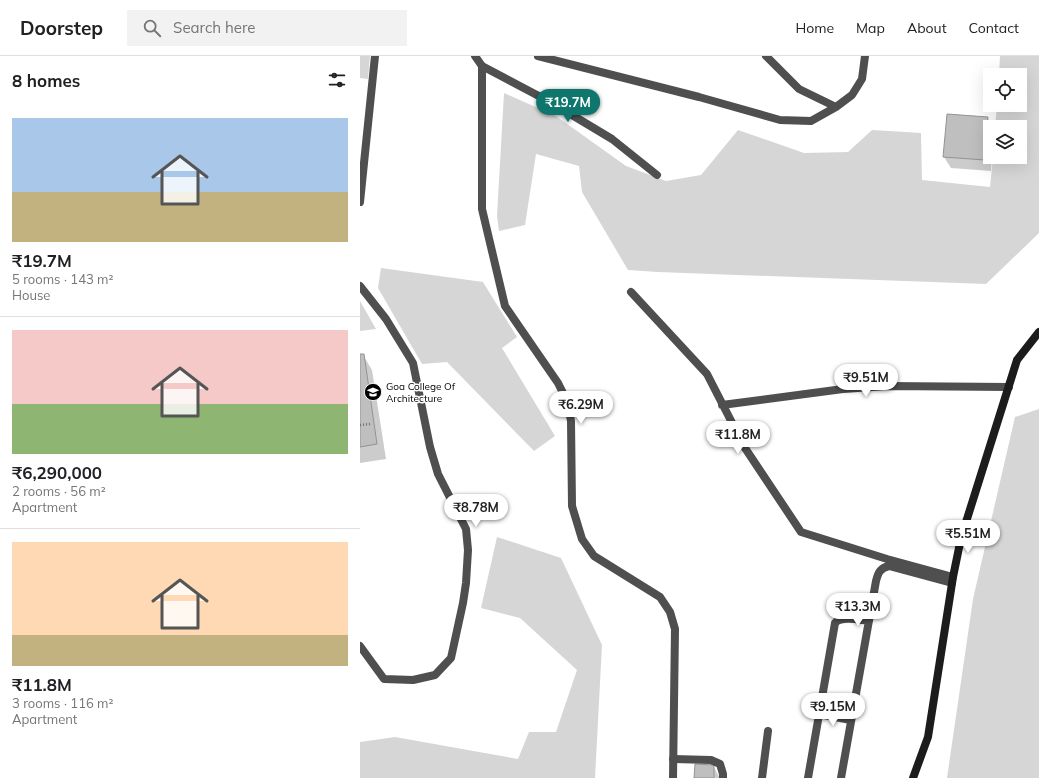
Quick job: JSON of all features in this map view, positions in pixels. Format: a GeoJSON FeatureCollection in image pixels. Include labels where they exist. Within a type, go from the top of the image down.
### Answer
{"type":"FeatureCollection","features":[{"type":"Feature","properties":{"kind":"main road"},"geometry":{"type":"LineString","coordinates":[[913,778],[928,737],[961,538],[1018,360],[1039,332]]}},
{"type":"Feature","properties":{"kind":"street"},"geometry":{"type":"LineString","coordinates":[[360,202],[375,56]]}},
{"type":"Feature","properties":{"kind":"street"},"geometry":{"type":"LineString","coordinates":[[475,56],[482,66],[552,102],[612,139],[657,175]]}},
{"type":"Feature","properties":{"kind":"street"},"geometry":{"type":"LineString","coordinates":[[538,56],[699,97],[780,120],[811,121],[836,107],[852,95],[862,80],[865,56]]}},
{"type":"Feature","properties":{"kind":"street"},"geometry":{"type":"LineString","coordinates":[[766,56],[799,89],[836,107]]}},
{"type":"Feature","properties":{"kind":"street"},"geometry":{"type":"LineString","coordinates":[[482,66],[482,209],[505,306],[558,383],[567,401],[571,421],[572,506],[582,539],[594,556],[660,597],[670,612],[675,629],[673,778]]}},
{"type":"Feature","properties":{"kind":"street"},"geometry":{"type":"LineString","coordinates":[[360,286],[386,319],[413,364],[430,447],[438,474],[466,529],[468,550],[463,603],[451,658],[435,676],[412,680],[384,679],[360,646]]}},
{"type":"Feature","properties":{"kind":"street"},"geometry":{"type":"LineString","coordinates":[[631,292],[707,374],[745,448],[801,532],[953,580]]}},
{"type":"Feature","properties":{"kind":"street"},"geometry":{"type":"LineString","coordinates":[[722,404],[887,386],[1009,387]]}},
{"type":"Feature","properties":{"kind":"street"},"geometry":{"type":"LineString","coordinates":[[841,778],[876,581],[880,570],[883,567],[888,566],[953,580]]}},
{"type":"Feature","properties":{"kind":"street"},"geometry":{"type":"LineString","coordinates":[[808,778],[835,624],[843,618],[869,621]]}},
{"type":"Feature","properties":{"kind":"street"},"geometry":{"type":"LineString","coordinates":[[819,714],[851,720]]}},
{"type":"Feature","properties":{"kind":"street"},"geometry":{"type":"LineString","coordinates":[[762,778],[768,731]]}},
{"type":"Feature","properties":{"kind":"street"},"geometry":{"type":"LineString","coordinates":[[673,759],[711,760],[720,764],[723,778]]}},
{"type":"Feature","properties":{"kind":"path"},"geometry":{"type":"LineString","coordinates":[[360,425],[370,424]]}},
{"type":"Feature","properties":{"kind":"shaded area"},"geometry":{"type":"Polygon","coordinates":[[[360,56],[370,56],[368,79],[360,78],[360,56]]]}},
{"type":"Feature","properties":{"kind":"shaded area"},"geometry":{"type":"Polygon","coordinates":[[[1000,56],[1039,56],[1039,233],[986,284],[628,270],[582,192],[579,166],[536,154],[525,225],[499,231],[497,216],[504,93],[556,116],[626,166],[666,181],[701,175],[738,130],[804,153],[848,152],[872,130],[921,133],[922,180],[990,187],[992,164],[1027,164],[1027,120],[996,120],[996,112],[1027,112],[1027,68],[999,68],[1000,56]]]}},
{"type":"Feature","properties":{"kind":"shaded area"},"geometry":{"type":"Polygon","coordinates":[[[381,268],[483,282],[517,337],[502,348],[555,436],[534,451],[447,362],[422,364],[378,288],[381,268]]]}},
{"type":"Feature","properties":{"kind":"shaded area"},"geometry":{"type":"Polygon","coordinates":[[[360,301],[376,329],[360,331],[360,301]]]}},
{"type":"Feature","properties":{"kind":"shaded area"},"geometry":{"type":"Polygon","coordinates":[[[1039,409],[1039,778],[947,778],[973,599],[1015,417],[1039,409]]]}},
{"type":"Feature","properties":{"kind":"shaded area"},"geometry":{"type":"Polygon","coordinates":[[[497,537],[561,558],[602,645],[595,778],[360,778],[360,742],[395,737],[518,759],[529,732],[556,732],[577,670],[520,618],[481,608],[497,537]]]}},
{"type":"Feature","properties":{"kind":"building"},"geometry":{"type":"Polygon","coordinates":[[[947,114],[988,117],[988,120],[983,120],[983,160],[943,157],[947,114]]]}},
{"type":"Feature","properties":{"kind":"building"},"geometry":{"type":"Polygon","coordinates":[[[360,354],[364,354],[377,444],[360,447],[360,354]]]}},
{"type":"Feature","properties":{"kind":"building"},"geometry":{"type":"Polygon","coordinates":[[[695,764],[714,765],[714,778],[694,778],[695,764]]]}},
{"type":"Feature","properties":{"kind":"place","name":"Goa College Of Architecture"},"geometry":{"type":"Point","coordinates":[373,392]}}]}
